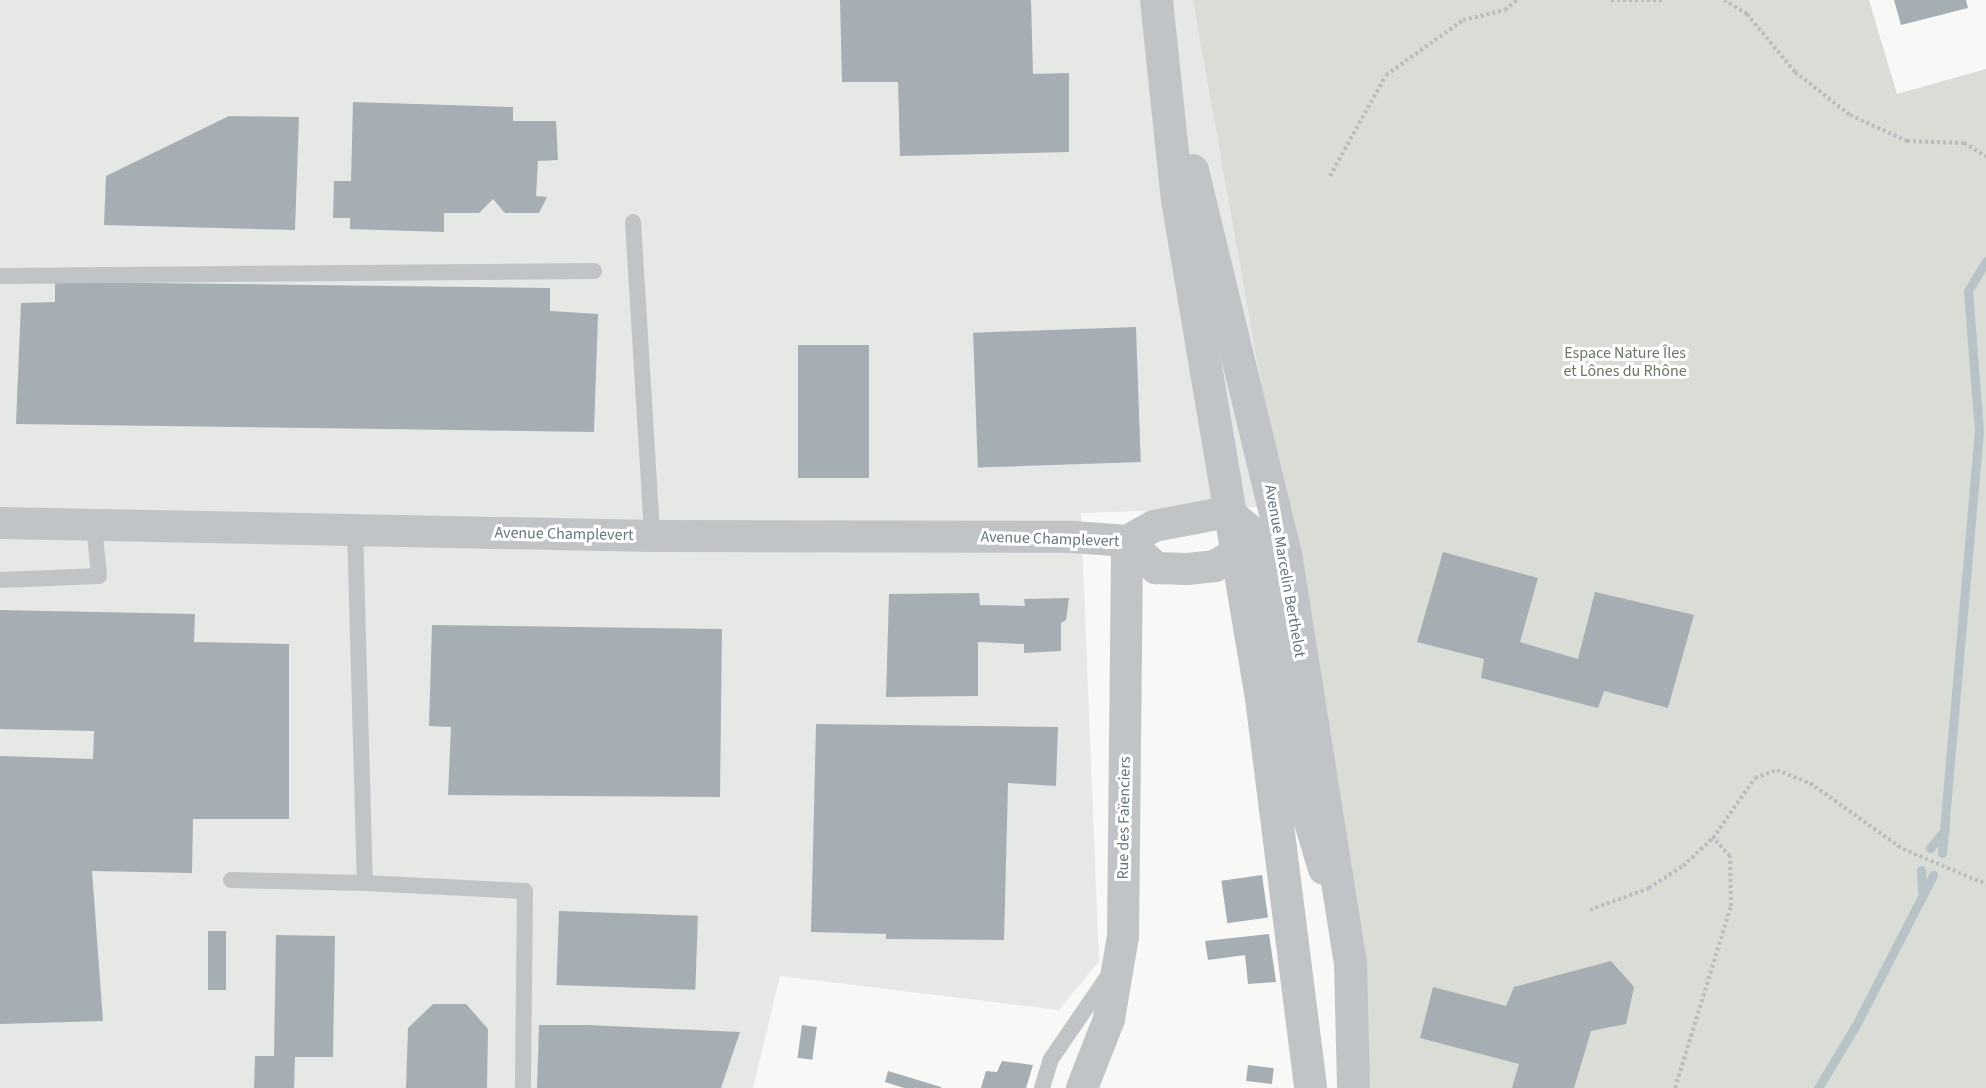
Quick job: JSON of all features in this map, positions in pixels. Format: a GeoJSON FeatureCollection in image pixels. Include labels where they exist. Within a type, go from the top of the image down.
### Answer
{"type":"FeatureCollection","features":[{"type":"Feature","properties":{"kind":"street","name":"Avenue Marcelin Berthelot"},"geometry":{"type":"LineString","coordinates":[[1156,0],[1165,63],[1257,535],[1285,694],[1339,896],[1350,963],[1353,1088]]}},
{"type":"Feature","properties":{"kind":"street","name":"Avenue Marcelin Berthelot"},"geometry":{"type":"LineString","coordinates":[[1165,63],[1177,199],[1228,512],[1257,535],[1285,694],[1310,1088]]}},
{"type":"Feature","properties":{"kind":"street"},"geometry":{"type":"LineString","coordinates":[[1228,512],[1154,526],[1127,541],[1156,568],[1215,566],[1257,535]]}},
{"type":"Feature","properties":{"kind":"street","name":"Avenue Champlevert"},"geometry":{"type":"LineString","coordinates":[[0,524],[652,536],[1073,537],[1127,541]]}},
{"type":"Feature","properties":{"kind":"street","name":"Rue des Faïenciers"},"geometry":{"type":"LineString","coordinates":[[1082,1088],[1109,1018],[1123,936],[1127,541]]}},
{"type":"Feature","properties":{"kind":"lane"},"geometry":{"type":"LineString","coordinates":[[633,222],[652,536]]}},
{"type":"Feature","properties":{"kind":"lane"},"geometry":{"type":"LineString","coordinates":[[0,276],[594,271]]}},
{"type":"Feature","properties":{"kind":"lane"},"geometry":{"type":"LineString","coordinates":[[0,580],[99,576],[94,524]]}},
{"type":"Feature","properties":{"kind":"lane"},"geometry":{"type":"LineString","coordinates":[[355,529],[365,882]]}},
{"type":"Feature","properties":{"kind":"lane"},"geometry":{"type":"LineString","coordinates":[[231,880],[365,882],[525,891],[523,1088]]}},
{"type":"Feature","properties":{"kind":"lane"},"geometry":{"type":"LineString","coordinates":[[1042,1088],[1051,1059],[1118,963]]}},
{"type":"Feature","properties":{"kind":"path"},"geometry":{"type":"LineString","coordinates":[[1330,177],[1386,75],[1463,20],[1505,10],[1517,0]]}},
{"type":"Feature","properties":{"kind":"path"},"geometry":{"type":"LineString","coordinates":[[1611,0],[1663,0]]}},
{"type":"Feature","properties":{"kind":"path"},"geometry":{"type":"LineString","coordinates":[[1724,0],[1747,14],[1795,72],[1850,115],[1908,141],[1964,143],[1986,156]]}},
{"type":"Feature","properties":{"kind":"path"},"geometry":{"type":"LineString","coordinates":[[1590,910],[1649,888],[1683,866],[1713,838],[1755,778],[1777,770],[1810,783],[1903,849],[1986,884]]}},
{"type":"Feature","properties":{"kind":"path"},"geometry":{"type":"LineString","coordinates":[[1674,1088],[1731,906],[1730,856],[1713,838]]}},
{"type":"Feature","properties":{"kind":"shaded area"},"geometry":{"type":"Polygon","coordinates":[[[0,0],[1205,0],[1288,506],[1081,513],[1099,961],[1059,1010],[780,976],[753,1088],[0,1088],[0,0]]]}},
{"type":"Feature","properties":{"kind":"green space","name":"Espace Nature Îles et Lônes du Rhône"},"geometry":{"type":"Polygon","coordinates":[[[1193,0],[1869,0],[1897,94],[1986,69],[1986,1088],[1365,1088],[1366,975],[1193,0]]]}},
{"type":"Feature","properties":{"kind":"building"},"geometry":{"type":"Polygon","coordinates":[[[840,0],[1031,0],[1033,74],[1069,73],[1069,152],[900,156],[898,82],[842,82],[840,0]]]}},
{"type":"Feature","properties":{"kind":"building"},"geometry":{"type":"Polygon","coordinates":[[[1894,0],[1966,0],[1968,8],[1901,25],[1894,0]]]}},
{"type":"Feature","properties":{"kind":"building"},"geometry":{"type":"Polygon","coordinates":[[[353,102],[513,107],[513,121],[556,121],[558,160],[538,161],[536,196],[547,197],[539,213],[505,213],[493,199],[479,213],[444,213],[444,232],[350,229],[350,218],[333,218],[334,181],[351,181],[353,102]]]}},
{"type":"Feature","properties":{"kind":"building"},"geometry":{"type":"Polygon","coordinates":[[[229,116],[299,117],[295,230],[104,225],[106,176],[229,116]]]}},
{"type":"Feature","properties":{"kind":"building"},"geometry":{"type":"Polygon","coordinates":[[[55,283],[550,288],[550,311],[598,314],[594,432],[16,424],[21,303],[55,302],[55,283]]]}},
{"type":"Feature","properties":{"kind":"building"},"geometry":{"type":"Polygon","coordinates":[[[1136,327],[1141,462],[978,468],[973,333],[1136,327]]]}},
{"type":"Feature","properties":{"kind":"building"},"geometry":{"type":"Polygon","coordinates":[[[798,345],[869,345],[869,478],[798,478],[798,345]]]}},
{"type":"Feature","properties":{"kind":"building"},"geometry":{"type":"Polygon","coordinates":[[[1443,552],[1538,578],[1520,642],[1578,659],[1595,592],[1694,615],[1668,708],[1604,691],[1598,708],[1481,678],[1484,659],[1417,642],[1443,552]]]}},
{"type":"Feature","properties":{"kind":"building"},"geometry":{"type":"Polygon","coordinates":[[[979,593],[980,605],[1025,606],[1024,599],[1069,598],[1066,620],[1061,623],[1061,651],[1024,653],[1024,644],[978,642],[978,696],[886,697],[889,594],[979,593]]]}},
{"type":"Feature","properties":{"kind":"building"},"geometry":{"type":"Polygon","coordinates":[[[0,610],[195,614],[194,642],[289,644],[289,819],[193,819],[192,873],[92,871],[103,1021],[0,1024],[0,756],[93,759],[94,731],[0,729],[0,610]]]}},
{"type":"Feature","properties":{"kind":"building"},"geometry":{"type":"Polygon","coordinates":[[[432,625],[722,629],[720,797],[448,795],[451,727],[429,726],[432,625]]]}},
{"type":"Feature","properties":{"kind":"building"},"geometry":{"type":"Polygon","coordinates":[[[816,724],[1058,727],[1056,786],[1008,783],[1004,940],[886,939],[886,934],[811,932],[816,724]]]}},
{"type":"Feature","properties":{"kind":"building"},"geometry":{"type":"Polygon","coordinates":[[[1262,875],[1268,918],[1227,923],[1221,881],[1262,875]]]}},
{"type":"Feature","properties":{"kind":"building"},"geometry":{"type":"Polygon","coordinates":[[[559,911],[698,916],[695,990],[556,985],[559,911]]]}},
{"type":"Feature","properties":{"kind":"building"},"geometry":{"type":"Polygon","coordinates":[[[208,931],[226,931],[226,990],[208,990],[208,931]]]}},
{"type":"Feature","properties":{"kind":"building"},"geometry":{"type":"Polygon","coordinates":[[[1269,934],[1276,982],[1248,984],[1245,955],[1208,960],[1205,941],[1269,934]]]}},
{"type":"Feature","properties":{"kind":"building"},"geometry":{"type":"Polygon","coordinates":[[[276,935],[335,936],[333,1057],[295,1057],[294,1088],[254,1088],[255,1056],[274,1056],[276,935]]]}},
{"type":"Feature","properties":{"kind":"building"},"geometry":{"type":"Polygon","coordinates":[[[1611,961],[1634,987],[1626,1024],[1591,1031],[1574,1088],[1512,1088],[1519,1064],[1420,1038],[1433,987],[1506,1006],[1514,987],[1611,961]]]}},
{"type":"Feature","properties":{"kind":"building"},"geometry":{"type":"Polygon","coordinates":[[[433,1004],[466,1004],[488,1029],[487,1088],[406,1088],[408,1028],[433,1004]]]}},
{"type":"Feature","properties":{"kind":"building"},"geometry":{"type":"Polygon","coordinates":[[[539,1025],[740,1032],[721,1088],[537,1088],[539,1025]]]}},
{"type":"Feature","properties":{"kind":"building"},"geometry":{"type":"Polygon","coordinates":[[[802,1025],[817,1027],[812,1060],[797,1058],[802,1025]]]}},
{"type":"Feature","properties":{"kind":"building"},"geometry":{"type":"Polygon","coordinates":[[[1002,1061],[1033,1065],[1026,1088],[981,1088],[986,1071],[997,1072],[1002,1061]]]}},
{"type":"Feature","properties":{"kind":"building"},"geometry":{"type":"Polygon","coordinates":[[[1248,1065],[1274,1068],[1272,1084],[1246,1081],[1248,1065]]]}},
{"type":"Feature","properties":{"kind":"building"},"geometry":{"type":"Polygon","coordinates":[[[888,1071],[941,1088],[904,1088],[885,1082],[888,1071]]]}},
{"type":"Feature","properties":{"kind":"waterway"},"geometry":{"type":"LineString","coordinates":[[1942,853],[1979,431],[1968,291],[1986,261]]}},
{"type":"Feature","properties":{"kind":"waterway"},"geometry":{"type":"LineString","coordinates":[[1930,848],[1945,830]]}},
{"type":"Feature","properties":{"kind":"waterway"},"geometry":{"type":"LineString","coordinates":[[1921,870],[1922,892]]}},
{"type":"Feature","properties":{"kind":"waterway"},"geometry":{"type":"LineString","coordinates":[[1818,1088],[1856,1025],[1933,875]]}}]}
